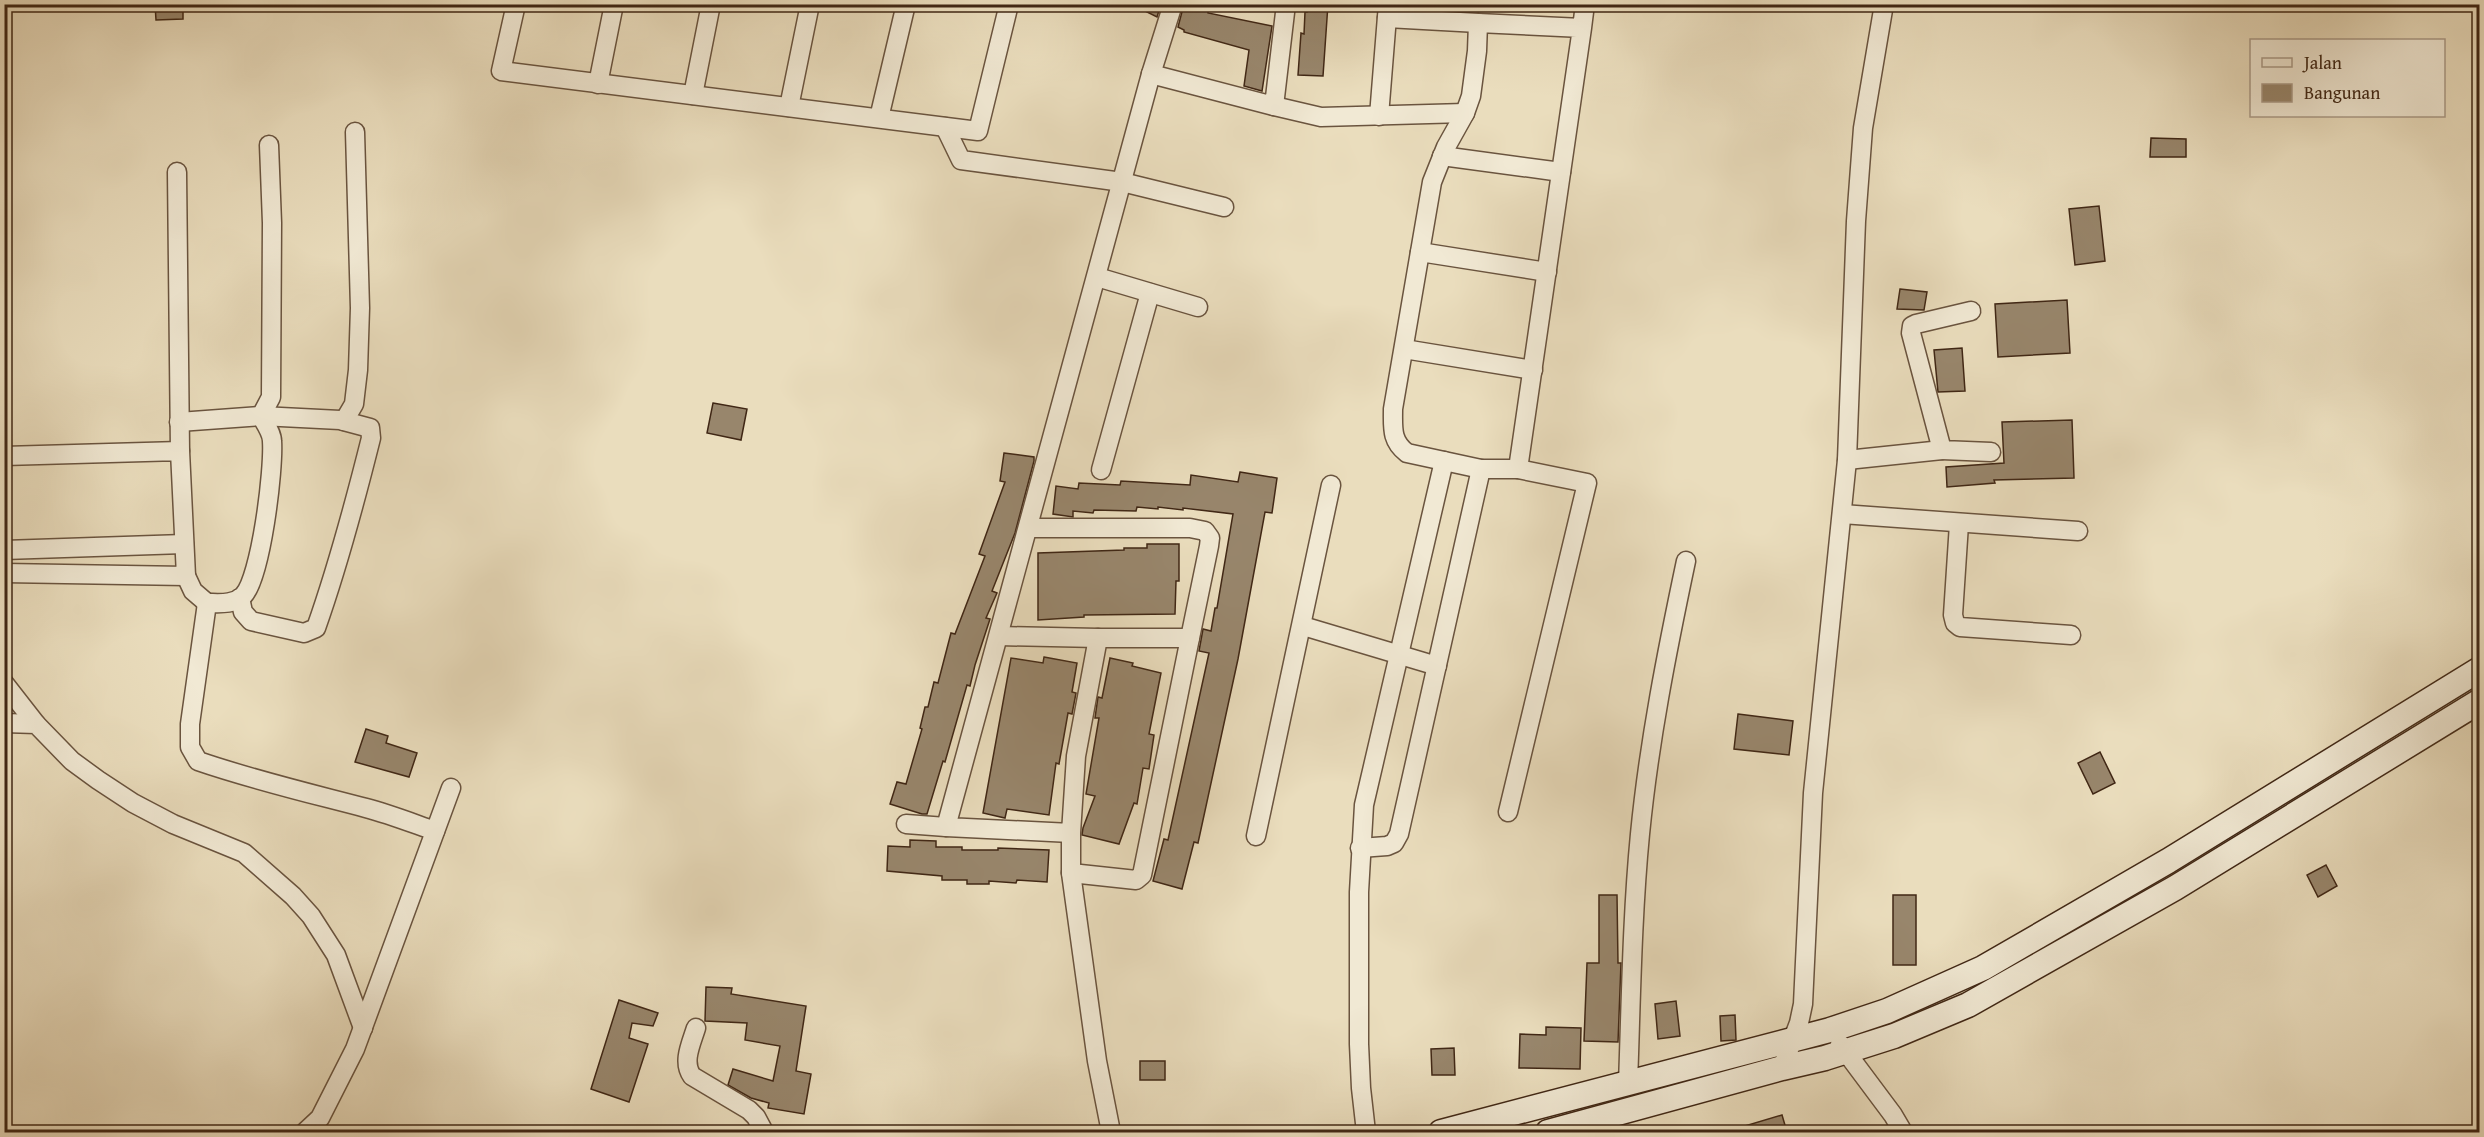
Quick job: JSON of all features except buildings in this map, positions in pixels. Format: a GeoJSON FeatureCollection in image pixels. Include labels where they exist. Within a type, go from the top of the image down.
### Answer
{"type":"FeatureCollection","features":[{"type":"Feature","properties":{"kind":"street"},"geometry":{"type":"LineString","coordinates":[[516,4],[501,71],[978,131],[1010,4]]}},
{"type":"Feature","properties":{"kind":"street"},"geometry":{"type":"LineString","coordinates":[[598,84],[614,4]]}},
{"type":"Feature","properties":{"kind":"street"},"geometry":{"type":"LineString","coordinates":[[693,95],[711,4]]}},
{"type":"Feature","properties":{"kind":"street"},"geometry":{"type":"LineString","coordinates":[[789,107],[810,4]]}},
{"type":"Feature","properties":{"kind":"street"},"geometry":{"type":"LineString","coordinates":[[879,118],[906,4]]}},
{"type":"Feature","properties":{"kind":"street"},"geometry":{"type":"LineString","coordinates":[[946,827],[1151,74],[1173,4]]}},
{"type":"Feature","properties":{"kind":"street"},"geometry":{"type":"LineString","coordinates":[[1518,469],[1585,4]]}},
{"type":"Feature","properties":{"kind":"street"},"geometry":{"type":"LineString","coordinates":[[1782,1068],[1803,1004],[1813,793],[1847,460],[1856,222],[1863,128],[1884,4]]}},
{"type":"Feature","properties":{"kind":"street"},"geometry":{"type":"LineString","coordinates":[[1274,106],[1283,5]]}},
{"type":"Feature","properties":{"kind":"street"},"geometry":{"type":"LineString","coordinates":[[1379,116],[1388,11],[1478,22],[1582,28]]}},
{"type":"Feature","properties":{"kind":"street"},"geometry":{"type":"LineString","coordinates":[[1478,22],[1474,82],[1465,113],[1432,182],[1394,409],[1393,434],[1398,446],[1407,453],[1481,469],[1518,469],[1587,483],[1508,812]]}},
{"type":"Feature","properties":{"kind":"street"},"geometry":{"type":"LineString","coordinates":[[1151,74],[1321,117],[1465,113]]}},
{"type":"Feature","properties":{"kind":"street"},"geometry":{"type":"LineString","coordinates":[[945,127],[961,160],[1122,182],[1224,207]]}},
{"type":"Feature","properties":{"kind":"street"},"geometry":{"type":"LineString","coordinates":[[344,422],[354,404],[358,370],[360,308],[355,132]]}},
{"type":"Feature","properties":{"kind":"street"},"geometry":{"type":"LineString","coordinates":[[261,416],[271,397],[272,257],[269,145]]}},
{"type":"Feature","properties":{"kind":"street"},"geometry":{"type":"LineString","coordinates":[[1443,156],[1561,172]]}},
{"type":"Feature","properties":{"kind":"street"},"geometry":{"type":"LineString","coordinates":[[177,172],[179,422],[186,576],[194,591],[207,603],[230,603],[246,593],[258,558],[270,480],[272,439],[261,416]]}},
{"type":"Feature","properties":{"kind":"street"},"geometry":{"type":"LineString","coordinates":[[1420,252],[1547,272]]}},
{"type":"Feature","properties":{"kind":"street"},"geometry":{"type":"LineString","coordinates":[[1096,277],[1198,307]]}},
{"type":"Feature","properties":{"kind":"street"},"geometry":{"type":"LineString","coordinates":[[1101,470],[1150,293]]}},
{"type":"Feature","properties":{"kind":"street"},"geometry":{"type":"LineString","coordinates":[[1942,450],[1922,380],[1912,330],[1916,324],[1971,311]]}},
{"type":"Feature","properties":{"kind":"street"},"geometry":{"type":"LineString","coordinates":[[1404,349],[1533,370]]}},
{"type":"Feature","properties":{"kind":"street"},"geometry":{"type":"LineString","coordinates":[[179,422],[261,416],[344,422],[370,428],[371,438],[333,580],[316,628],[304,633],[251,621],[243,612],[240,598]]}},
{"type":"Feature","properties":{"kind":"street"},"geometry":{"type":"LineString","coordinates":[[1847,460],[1942,450],[1991,452]]}},
{"type":"Feature","properties":{"kind":"street"},"geometry":{"type":"LineString","coordinates":[[4,456],[180,451]]}},
{"type":"Feature","properties":{"kind":"street"},"geometry":{"type":"LineString","coordinates":[[1366,1132],[1359,1044],[1360,848],[1364,806],[1444,461]]}},
{"type":"Feature","properties":{"kind":"street"},"geometry":{"type":"LineString","coordinates":[[1360,848],[1387,846],[1394,843],[1399,834],[1481,469]]}},
{"type":"Feature","properties":{"kind":"street"},"geometry":{"type":"LineString","coordinates":[[1256,836],[1303,626],[1331,484]]}},
{"type":"Feature","properties":{"kind":"street"},"geometry":{"type":"LineString","coordinates":[[1842,514],[2078,531]]}},
{"type":"Feature","properties":{"kind":"street"},"geometry":{"type":"LineString","coordinates":[[1959,524],[1953,615],[1955,623],[1960,627],[2071,635]]}},
{"type":"Feature","properties":{"kind":"street"},"geometry":{"type":"LineString","coordinates":[[1028,528],[1190,528],[1205,531],[1209,538],[1142,875],[1136,880],[1071,873]]}},
{"type":"Feature","properties":{"kind":"street"},"geometry":{"type":"LineString","coordinates":[[4,550],[184,544]]}},
{"type":"Feature","properties":{"kind":"street"},"geometry":{"type":"LineString","coordinates":[[1628,1084],[1640,833],[1654,727],[1686,561]]}},
{"type":"Feature","properties":{"kind":"street"},"geometry":{"type":"LineString","coordinates":[[4,573],[186,576]]}},
{"type":"Feature","properties":{"kind":"street"},"geometry":{"type":"LineString","coordinates":[[207,603],[190,724],[190,747],[198,761],[308,795],[367,808],[435,831]]}},
{"type":"Feature","properties":{"kind":"street"},"geometry":{"type":"LineString","coordinates":[[1303,626],[1437,666]]}},
{"type":"Feature","properties":{"kind":"street"},"geometry":{"type":"LineString","coordinates":[[999,636],[1190,638]]}},
{"type":"Feature","properties":{"kind":"street"},"geometry":{"type":"LineString","coordinates":[[1098,638],[1076,756],[1071,873],[1097,1061],[1111,1132]]}},
{"type":"Feature","properties":{"kind":"street"},"geometry":{"type":"LineString","coordinates":[[1441,1132],[1830,1030],[1887,1011],[1983,968],[2168,861],[2480,669]]}},
{"type":"Feature","properties":{"kind":"street"},"geometry":{"type":"LineString","coordinates":[[4,683],[36,724],[72,761],[133,803],[173,824],[244,853],[293,896],[311,916],[336,955],[363,1028]]}},
{"type":"Feature","properties":{"kind":"street"},"geometry":{"type":"LineString","coordinates":[[1548,1132],[1846,1052],[1894,1036],[1977,1000],[2175,888],[2480,701]]}},
{"type":"Feature","properties":{"kind":"street"},"geometry":{"type":"LineString","coordinates":[[4,723],[36,724]]}},
{"type":"Feature","properties":{"kind":"street"},"geometry":{"type":"LineString","coordinates":[[305,1132],[320,1118],[336,1089],[363,1028],[451,788]]}},
{"type":"Feature","properties":{"kind":"street"},"geometry":{"type":"LineString","coordinates":[[906,824],[1071,833]]}},
{"type":"Feature","properties":{"kind":"street"},"geometry":{"type":"LineString","coordinates":[[696,1028],[686,1063],[688,1070],[692,1076],[749,1110],[756,1117],[764,1132]]}},
{"type":"Feature","properties":{"kind":"street"},"geometry":{"type":"LineString","coordinates":[[1830,1030],[1903,1132]]}}]}
